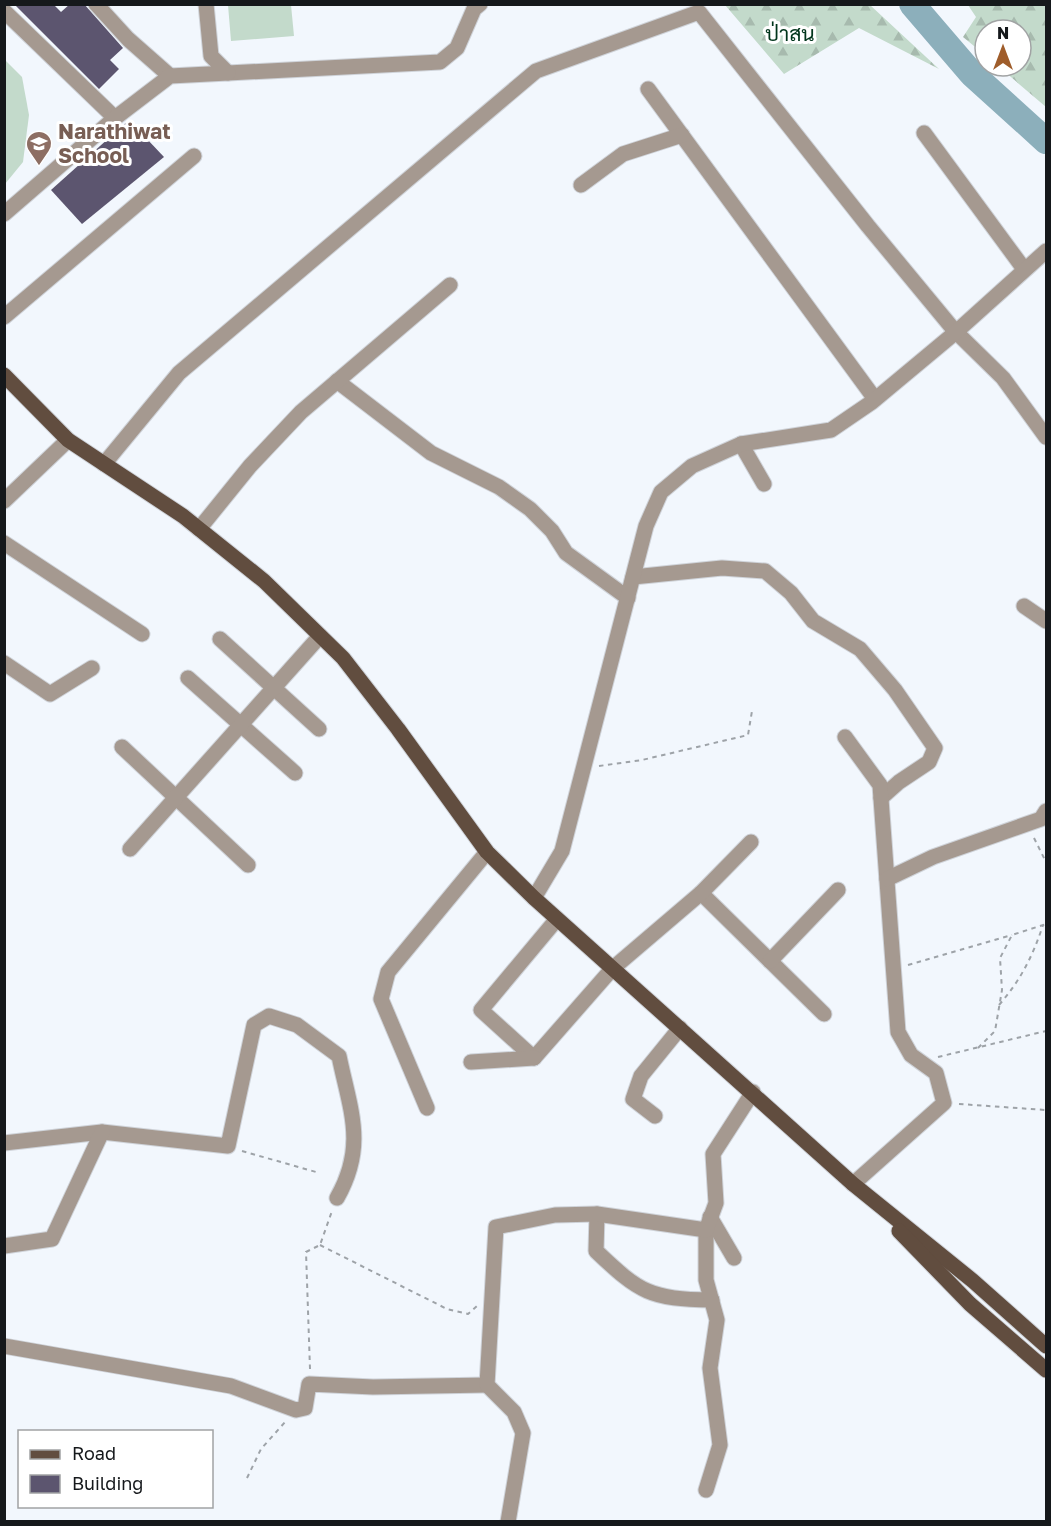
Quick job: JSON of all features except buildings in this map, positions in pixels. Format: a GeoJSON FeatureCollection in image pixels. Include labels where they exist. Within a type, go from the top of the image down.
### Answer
{"type":"FeatureCollection","features":[{"type":"Feature","properties":{"kind":"main road"},"geometry":{"type":"LineString","coordinates":[[4,375],[68,440],[199,529],[264,581],[343,658],[398,729],[486,852],[612,969],[854,1184],[1047,1346]]}},
{"type":"Feature","properties":{"kind":"main road"},"geometry":{"type":"LineString","coordinates":[[854,1184],[970,1304],[1042,1366],[1047,1380]]}},
{"type":"Feature","properties":{"kind":"street"},"geometry":{"type":"LineString","coordinates":[[96,4],[128,39],[170,76]]}},
{"type":"Feature","properties":{"kind":"street"},"geometry":{"type":"LineString","coordinates":[[206,4],[211,56],[228,73]]}},
{"type":"Feature","properties":{"kind":"street"},"geometry":{"type":"LineString","coordinates":[[4,214],[115,118],[170,76],[440,62],[457,48],[474,9],[480,4]]}},
{"type":"Feature","properties":{"kind":"street"},"geometry":{"type":"LineString","coordinates":[[4,11],[115,118]]}},
{"type":"Feature","properties":{"kind":"street"},"geometry":{"type":"LineString","coordinates":[[104,465],[179,373],[536,72],[699,12],[868,226],[956,332],[1003,378],[1047,436]]}},
{"type":"Feature","properties":{"kind":"street"},"geometry":{"type":"LineString","coordinates":[[648,89],[875,399]]}},
{"type":"Feature","properties":{"kind":"street"},"geometry":{"type":"LineString","coordinates":[[924,134],[1024,269]]}},
{"type":"Feature","properties":{"kind":"street"},"geometry":{"type":"LineString","coordinates":[[581,185],[624,154],[682,135]]}},
{"type":"Feature","properties":{"kind":"street"},"geometry":{"type":"LineString","coordinates":[[4,317],[194,156]]}},
{"type":"Feature","properties":{"kind":"street"},"geometry":{"type":"LineString","coordinates":[[534,898],[562,851],[646,526],[661,492],[692,466],[741,444],[831,430],[875,399],[956,332],[1024,269],[1047,251]]}},
{"type":"Feature","properties":{"kind":"street"},"geometry":{"type":"LineString","coordinates":[[199,529],[264,450],[301,411],[450,285]]}},
{"type":"Feature","properties":{"kind":"street"},"geometry":{"type":"LineString","coordinates":[[337,381],[431,453],[500,487],[530,509],[552,531],[566,553],[628,598]]}},
{"type":"Feature","properties":{"kind":"street"},"geometry":{"type":"LineString","coordinates":[[4,501],[68,440]]}},
{"type":"Feature","properties":{"kind":"street"},"geometry":{"type":"LineString","coordinates":[[741,444],[764,484]]}},
{"type":"Feature","properties":{"kind":"street"},"geometry":{"type":"LineString","coordinates":[[4,543],[142,634]]}},
{"type":"Feature","properties":{"kind":"street"},"geometry":{"type":"LineString","coordinates":[[633,577],[722,568],[765,571],[790,593],[813,621],[860,649],[895,690],[935,748],[929,762],[899,782],[881,798]]}},
{"type":"Feature","properties":{"kind":"street"},"geometry":{"type":"LineString","coordinates":[[1024,606],[1047,621]]}},
{"type":"Feature","properties":{"kind":"street"},"geometry":{"type":"LineString","coordinates":[[130,849],[320,636]]}},
{"type":"Feature","properties":{"kind":"street"},"geometry":{"type":"LineString","coordinates":[[220,639],[320,729]]}},
{"type":"Feature","properties":{"kind":"street"},"geometry":{"type":"LineString","coordinates":[[4,663],[50,694],[92,668]]}},
{"type":"Feature","properties":{"kind":"street"},"geometry":{"type":"LineString","coordinates":[[188,678],[295,773]]}},
{"type":"Feature","properties":{"kind":"street"},"geometry":{"type":"LineString","coordinates":[[845,736],[880,785],[898,1032],[911,1055],[936,1073],[944,1103],[854,1184]]}},
{"type":"Feature","properties":{"kind":"street"},"geometry":{"type":"LineString","coordinates":[[122,747],[248,865]]}},
{"type":"Feature","properties":{"kind":"street"},"geometry":{"type":"LineString","coordinates":[[887,879],[933,857],[1041,819],[1047,811]]}},
{"type":"Feature","properties":{"kind":"street"},"geometry":{"type":"LineString","coordinates":[[471,1062],[534,1058],[612,969],[701,893],[752,842]]}},
{"type":"Feature","properties":{"kind":"street"},"geometry":{"type":"LineString","coordinates":[[427,1108],[381,999],[388,972],[486,852]]}},
{"type":"Feature","properties":{"kind":"street"},"geometry":{"type":"LineString","coordinates":[[770,961],[838,890]]}},
{"type":"Feature","properties":{"kind":"street"},"geometry":{"type":"LineString","coordinates":[[701,893],[824,1014]]}},
{"type":"Feature","properties":{"kind":"street"},"geometry":{"type":"LineString","coordinates":[[534,1058],[481,1010],[557,919]]}},
{"type":"Feature","properties":{"kind":"street"},"geometry":{"type":"LineString","coordinates":[[4,1143],[102,1132],[228,1146],[254,1025],[269,1016],[297,1025],[339,1056],[355,1122],[348,1178],[337,1198]]}},
{"type":"Feature","properties":{"kind":"street"},"geometry":{"type":"LineString","coordinates":[[655,1116],[633,1099],[641,1076],[680,1028]]}},
{"type":"Feature","properties":{"kind":"street"},"geometry":{"type":"LineString","coordinates":[[706,1490],[720,1445],[710,1368],[717,1320],[706,1280],[708,1223],[716,1203],[712,1154],[753,1092]]}},
{"type":"Feature","properties":{"kind":"street"},"geometry":{"type":"LineString","coordinates":[[4,1246],[52,1239],[102,1132]]}},
{"type":"Feature","properties":{"kind":"street"},"geometry":{"type":"LineString","coordinates":[[597,1214],[596,1251],[625,1279],[656,1296],[712,1300]]}},
{"type":"Feature","properties":{"kind":"street"},"geometry":{"type":"LineString","coordinates":[[486,1385],[496,1227],[555,1215],[597,1214],[708,1223],[734,1258]]}},
{"type":"Feature","properties":{"kind":"street"},"geometry":{"type":"LineString","coordinates":[[4,1346],[231,1386],[296,1410],[305,1408],[309,1384],[373,1388],[486,1385],[514,1412],[523,1433],[508,1521]]}},
{"type":"Feature","properties":{"kind":"path"},"geometry":{"type":"LineString","coordinates":[[584,768],[642,760],[748,735],[752,711]]}},
{"type":"Feature","properties":{"kind":"path"},"geometry":{"type":"LineString","coordinates":[[1031,834],[1047,862]]}},
{"type":"Feature","properties":{"kind":"path"},"geometry":{"type":"LineString","coordinates":[[893,969],[1045,925]]}},
{"type":"Feature","properties":{"kind":"path"},"geometry":{"type":"LineString","coordinates":[[998,1008],[1013,989],[1034,954],[1045,925]]}},
{"type":"Feature","properties":{"kind":"path"},"geometry":{"type":"LineString","coordinates":[[978,1048],[995,1031],[1002,990],[1000,958],[1012,935]]}},
{"type":"Feature","properties":{"kind":"path"},"geometry":{"type":"LineString","coordinates":[[921,1062],[1047,1031]]}},
{"type":"Feature","properties":{"kind":"path"},"geometry":{"type":"LineString","coordinates":[[944,1103],[1047,1110]]}},
{"type":"Feature","properties":{"kind":"path"},"geometry":{"type":"LineString","coordinates":[[228,1146],[316,1172]]}},
{"type":"Feature","properties":{"kind":"path"},"geometry":{"type":"LineString","coordinates":[[309,1384],[306,1252],[320,1245],[337,1198]]}},
{"type":"Feature","properties":{"kind":"path"},"geometry":{"type":"LineString","coordinates":[[320,1245],[447,1309],[468,1314],[492,1289]]}},
{"type":"Feature","properties":{"kind":"path"},"geometry":{"type":"LineString","coordinates":[[248,1478],[261,1449],[296,1410]]}},
{"type":"Feature","properties":{"kind":"green space"},"geometry":{"type":"Polygon","coordinates":[[[228,5],[291,5],[294,36],[231,41],[228,5]]]}},
{"type":"Feature","properties":{"kind":"green space","name":"ป่าสน"},"geometry":{"type":"Polygon","coordinates":[[[725,5],[870,5],[939,69],[859,28],[784,74],[725,5]]]}},
{"type":"Feature","properties":{"kind":"green space"},"geometry":{"type":"Polygon","coordinates":[[[968,5],[1046,5],[1046,107],[1012,78],[1033,78],[1033,18],[976,17],[968,5]]]}},
{"type":"Feature","properties":{"kind":"green space"},"geometry":{"type":"Polygon","coordinates":[[[973,22],[973,45],[963,37],[973,22]]]}},
{"type":"Feature","properties":{"kind":"green space"},"geometry":{"type":"Polygon","coordinates":[[[5,60],[22,77],[29,115],[23,162],[5,184],[5,60]]]}},
{"type":"Feature","properties":{"kind":"waterway"},"geometry":{"type":"LineString","coordinates":[[912,4],[972,74],[1046,141]]}},
{"type":"Feature","properties":{"kind":"place","name":"Narathiwat School"},"geometry":{"type":"Point","coordinates":[39,167]}}]}
